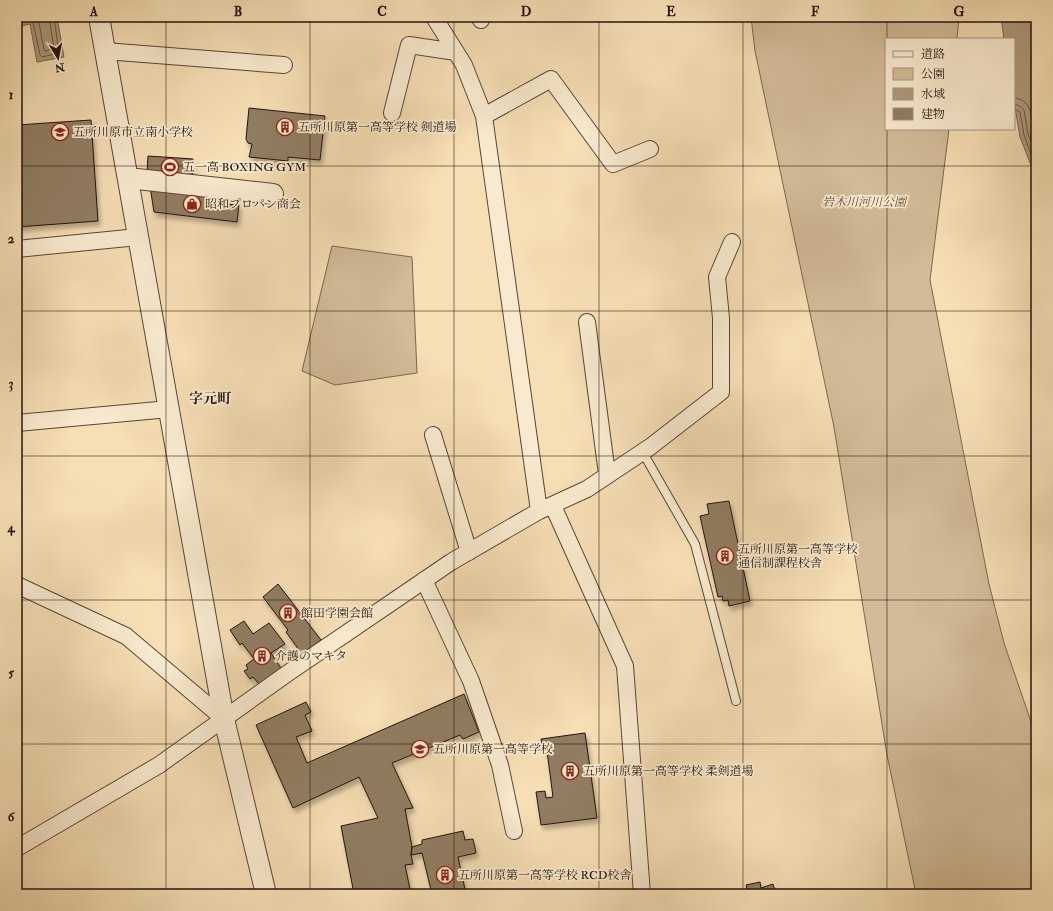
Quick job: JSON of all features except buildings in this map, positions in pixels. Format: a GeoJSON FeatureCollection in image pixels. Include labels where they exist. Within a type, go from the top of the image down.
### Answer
{"type":"FeatureCollection","features":[{"type":"Feature","properties":{"kind":"street"},"geometry":{"type":"LineString","coordinates":[[99,17],[224,719],[266,894]]}},
{"type":"Feature","properties":{"kind":"street"},"geometry":{"type":"LineString","coordinates":[[434,17],[464,65],[484,116],[546,509],[625,666],[642,894]]}},
{"type":"Feature","properties":{"kind":"street"},"geometry":{"type":"LineString","coordinates":[[392,113],[409,45],[456,52]]}},
{"type":"Feature","properties":{"kind":"street"},"geometry":{"type":"LineString","coordinates":[[104,50],[284,65]]}},
{"type":"Feature","properties":{"kind":"street"},"geometry":{"type":"LineString","coordinates":[[484,116],[551,79],[613,164],[650,149]]}},
{"type":"Feature","properties":{"kind":"street"},"geometry":{"type":"LineString","coordinates":[[128,178],[272,194]]}},
{"type":"Feature","properties":{"kind":"street"},"geometry":{"type":"LineString","coordinates":[[17,249],[138,237]]}},
{"type":"Feature","properties":{"kind":"street"},"geometry":{"type":"LineString","coordinates":[[17,848],[159,765],[424,580],[468,552],[546,509],[587,489],[642,451],[720,392],[721,318],[717,277],[732,242]]}},
{"type":"Feature","properties":{"kind":"street"},"geometry":{"type":"LineString","coordinates":[[587,322],[608,474]]}},
{"type":"Feature","properties":{"kind":"street"},"geometry":{"type":"LineString","coordinates":[[17,423],[169,409]]}},
{"type":"Feature","properties":{"kind":"street"},"geometry":{"type":"LineString","coordinates":[[433,435],[468,552]]}},
{"type":"Feature","properties":{"kind":"street"},"geometry":{"type":"LineString","coordinates":[[424,580],[471,682],[500,765],[514,831]]}},
{"type":"Feature","properties":{"kind":"street"},"geometry":{"type":"LineString","coordinates":[[17,585],[126,636],[224,719]]}},
{"type":"Feature","properties":{"kind":"lane"},"geometry":{"type":"LineString","coordinates":[[642,451],[695,544],[736,700]]}},
{"type":"Feature","properties":{"kind":"green space","name":"岩木川河川公園"},"geometry":{"type":"Polygon","coordinates":[[[751,17],[959,17],[957,38],[885,38],[885,130],[949,130],[930,280],[989,584],[1004,643],[1036,736],[1036,894],[916,894],[887,755],[834,427],[755,51],[751,17]]]}},
{"type":"Feature","properties":{"kind":"green space"},"geometry":{"type":"Polygon","coordinates":[[[332,246],[412,257],[417,373],[335,385],[302,371],[332,246]]]}},
{"type":"Feature","properties":{"kind":"water"},"geometry":{"type":"Polygon","coordinates":[[[17,17],[57,17],[64,57],[37,62],[30,24],[17,27],[17,17]]]}},
{"type":"Feature","properties":{"kind":"water"},"geometry":{"type":"Polygon","coordinates":[[[1001,17],[1036,17],[1036,178],[1020,137],[1015,108],[1015,38],[1004,38],[1001,17]]]}},
{"type":"Feature","properties":{"kind":"place","name":"五所川原第一高等学校 剣道場"},"geometry":{"type":"Point","coordinates":[285,127]}},
{"type":"Feature","properties":{"kind":"place","name":"五所川原市立南小学校"},"geometry":{"type":"Point","coordinates":[60,132]}},
{"type":"Feature","properties":{"kind":"place","name":"五一高 BOXING GYM"},"geometry":{"type":"Point","coordinates":[170,167]}},
{"type":"Feature","properties":{"kind":"place","name":"昭和プロパン商会"},"geometry":{"type":"Point","coordinates":[192,204]}},
{"type":"Feature","properties":{"kind":"place","name":"五所川原第一高等学校 通信制課程校舎"},"geometry":{"type":"Point","coordinates":[725,556]}},
{"type":"Feature","properties":{"kind":"place","name":"館田学園会館"},"geometry":{"type":"Point","coordinates":[288,613]}},
{"type":"Feature","properties":{"kind":"place","name":"介護のマキタ"},"geometry":{"type":"Point","coordinates":[262,656]}},
{"type":"Feature","properties":{"kind":"place","name":"五所川原第一高等学校"},"geometry":{"type":"Point","coordinates":[420,749]}},
{"type":"Feature","properties":{"kind":"place","name":"五所川原第一高等学校 柔剣道場"},"geometry":{"type":"Point","coordinates":[570,771]}},
{"type":"Feature","properties":{"kind":"place","name":"五所川原第一高等学校 RCD校舎"},"geometry":{"type":"Point","coordinates":[445,875]}},
{"type":"Feature","properties":{"kind":"district","name":"字元町"},"geometry":{"type":"Point","coordinates":[210,398]}}]}
